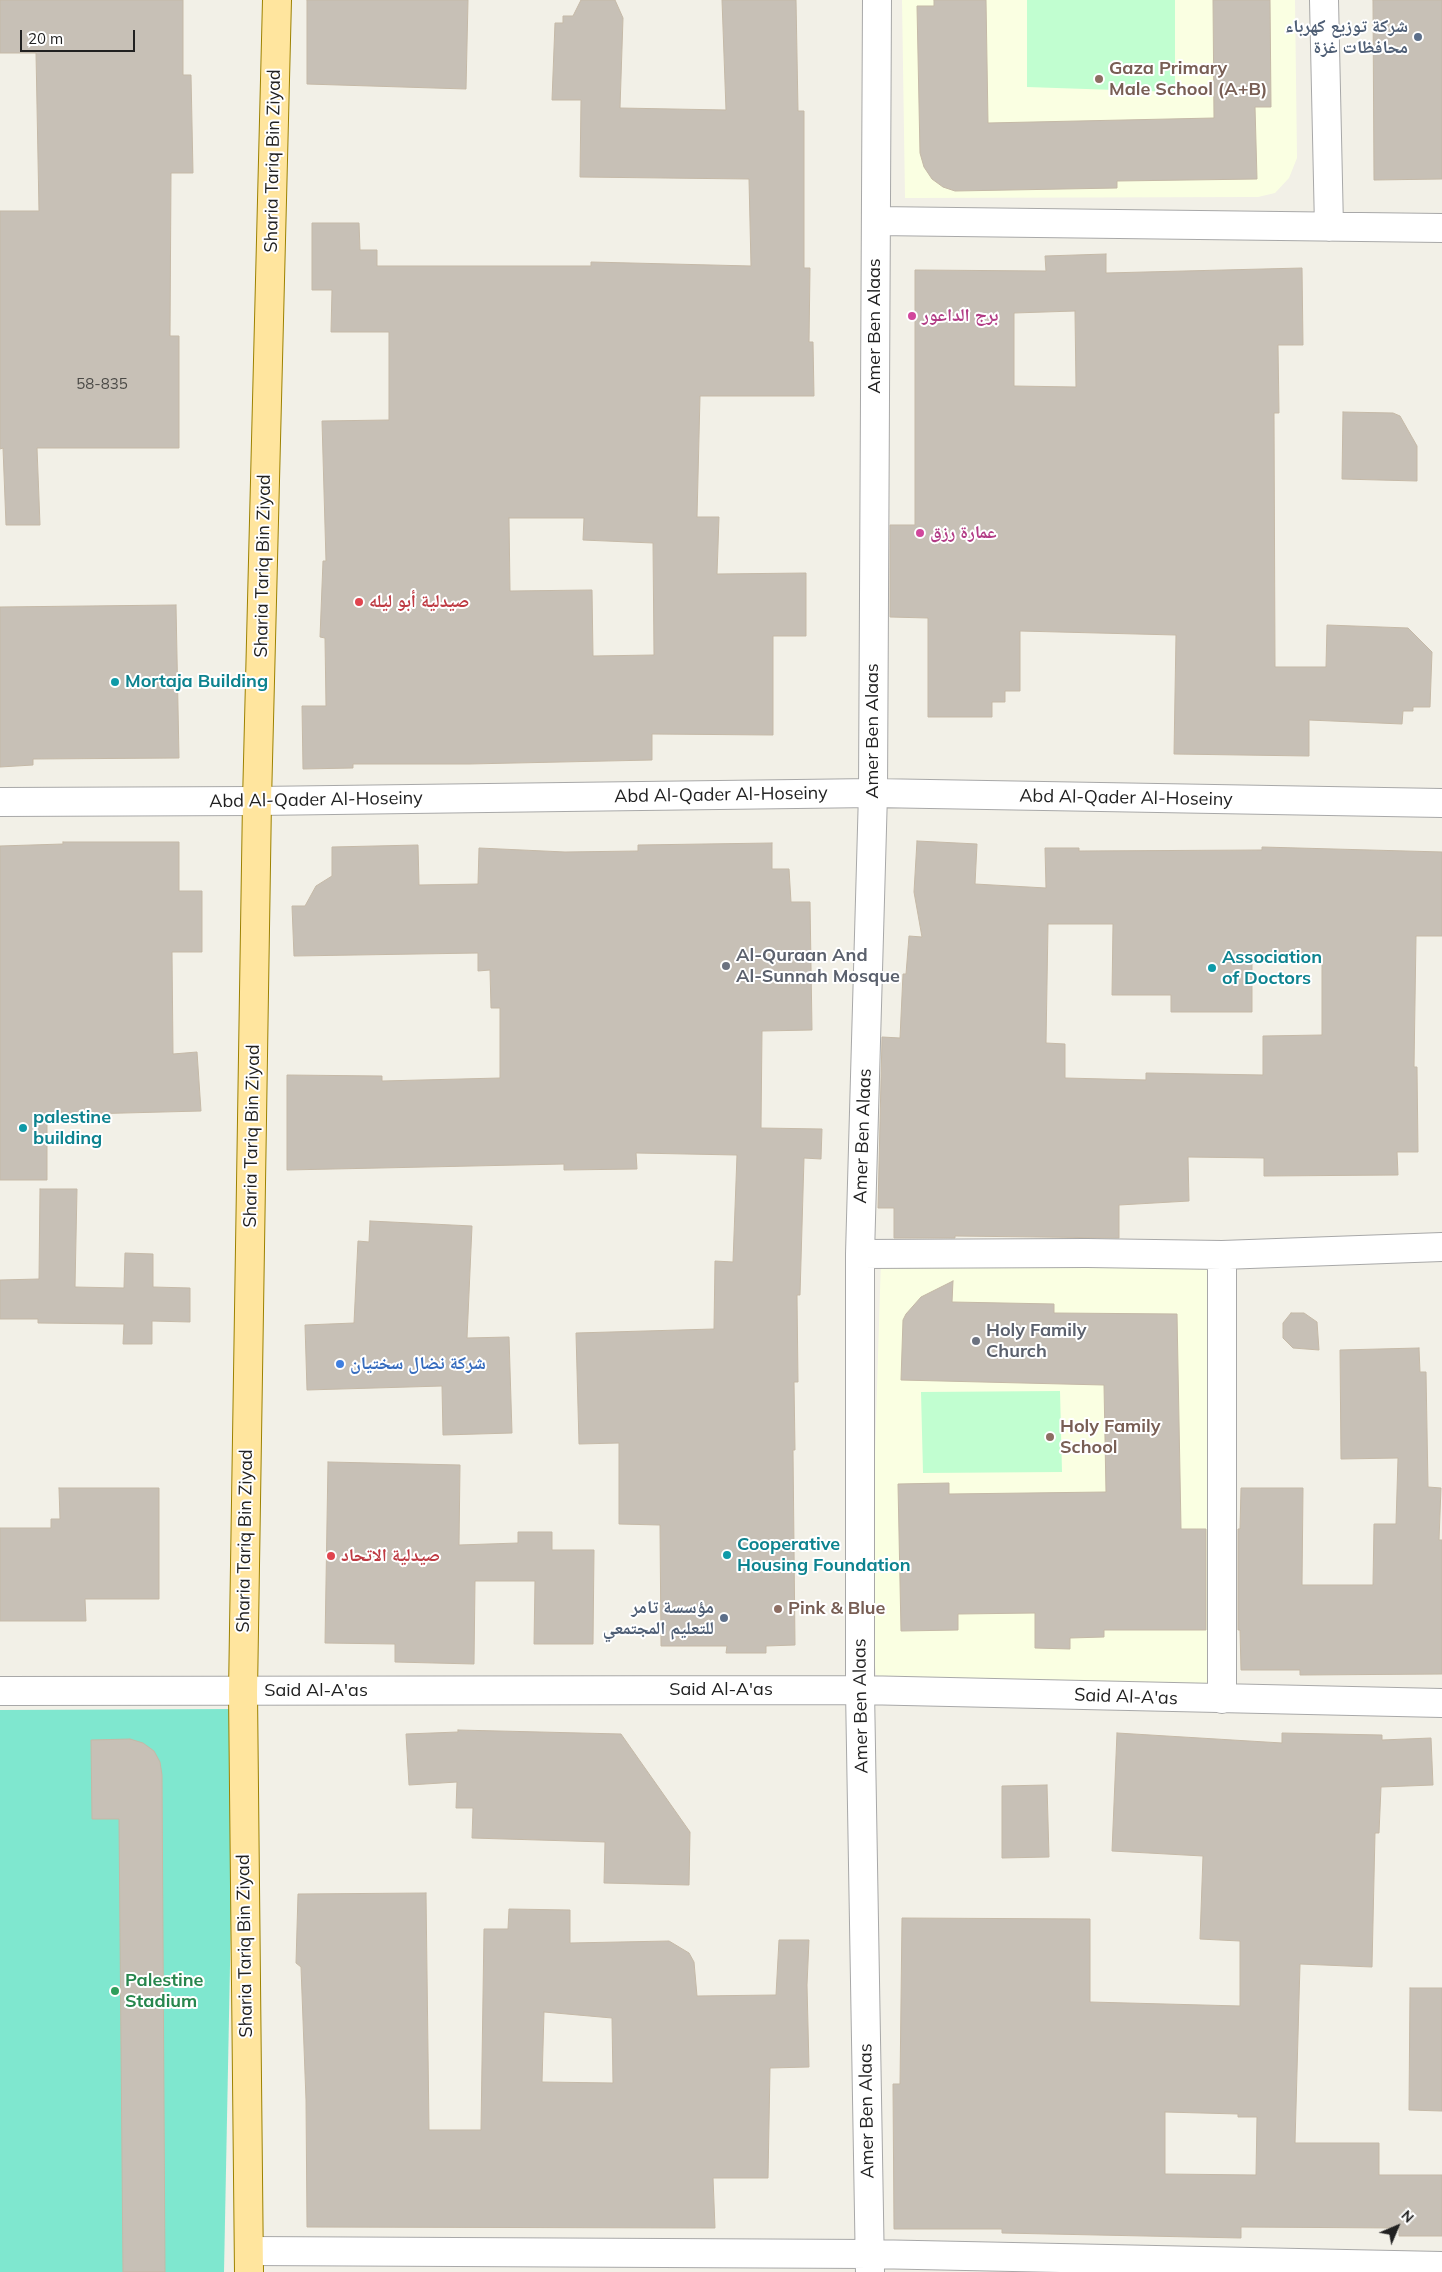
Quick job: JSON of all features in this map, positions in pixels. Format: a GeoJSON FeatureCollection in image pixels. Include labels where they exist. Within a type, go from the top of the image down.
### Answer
{"type":"FeatureCollection","features":[{"type":"Feature","properties":{"kind":"main road","name":"Sharia Tariq Bin Ziyad"},"geometry":{"type":"LineString","coordinates":[[249,2261],[242,1692],[257,801],[277,0]]}},
{"type":"Feature","properties":{"kind":"street","name":"Amer Ben Alaas"},"geometry":{"type":"LineString","coordinates":[[870,2263],[860,1690],[860,1254],[873,793],[877,0]]}},
{"type":"Feature","properties":{"kind":"street"},"geometry":{"type":"LineString","coordinates":[[1324,0],[1330,227]]}},
{"type":"Feature","properties":{"kind":"street"},"geometry":{"type":"LineString","coordinates":[[876,221],[1442,228]]}},
{"type":"Feature","properties":{"kind":"street","name":"Abd Al-Qader Al-Hoseiny"},"geometry":{"type":"LineString","coordinates":[[0,802],[257,801],[873,793],[1442,803]]}},
{"type":"Feature","properties":{"kind":"street"},"geometry":{"type":"LineString","coordinates":[[860,1254],[1087,1253],[1222,1255],[1442,1247]]}},
{"type":"Feature","properties":{"kind":"street"},"geometry":{"type":"LineString","coordinates":[[1222,1255],[1222,1699]]}},
{"type":"Feature","properties":{"kind":"street","name":"Said Al-A'as"},"geometry":{"type":"LineString","coordinates":[[0,1691],[860,1690],[1442,1703]]}},
{"type":"Feature","properties":{"kind":"street"},"geometry":{"type":"LineString","coordinates":[[249,2261],[870,2263],[1314,2268],[1442,2266]]}},
{"type":"Feature","properties":{"kind":"shaded area","name":"Gaza Primary Male School (A+B)"},"geometry":{"type":"Polygon","coordinates":[[[902,0],[1295,0],[1297,158],[1289,178],[1275,193],[1258,197],[905,198],[902,0]]]}},
{"type":"Feature","properties":{"kind":"shaded area","name":"Holy Family School"},"geometry":{"type":"Polygon","coordinates":[[[881,1259],[1225,1261],[1226,1684],[913,1683],[876,1675],[870,1614],[881,1259]]]}},
{"type":"Feature","properties":{"kind":"green space"},"geometry":{"type":"Polygon","coordinates":[[[1027,0],[1175,0],[1175,92],[1027,87],[1027,0]]]}},
{"type":"Feature","properties":{"kind":"green space"},"geometry":{"type":"Polygon","coordinates":[[[1060,1391],[1062,1472],[923,1473],[921,1392],[1060,1391]]]}},
{"type":"Feature","properties":{"kind":"green space","name":"Palestine Stadium"},"geometry":{"type":"Polygon","coordinates":[[[235,1709],[224,2272],[0,2272],[0,1710],[235,1709]]]}},
{"type":"Feature","properties":{"kind":"building"},"geometry":{"type":"Polygon","coordinates":[[[0,0],[183,0],[183,75],[191,75],[193,173],[171,173],[170,336],[179,336],[179,448],[37,448],[40,525],[6,525],[3,448],[0,449],[0,211],[39,211],[36,53],[0,53],[0,0]]]}},
{"type":"Feature","properties":{"kind":"building"},"geometry":{"type":"Polygon","coordinates":[[[307,0],[468,0],[466,89],[307,84],[307,0]]]}},
{"type":"Feature","properties":{"kind":"building"},"geometry":{"type":"Polygon","coordinates":[[[581,0],[615,0],[623,18],[620,108],[726,110],[722,0],[796,0],[798,111],[804,111],[804,268],[810,268],[809,342],[813,342],[814,396],[700,396],[697,517],[719,517],[717,574],[806,573],[806,636],[773,636],[773,735],[652,734],[652,760],[469,764],[353,764],[353,768],[303,769],[302,706],[326,706],[325,638],[320,637],[323,561],[326,561],[322,421],[389,420],[389,332],[331,332],[332,290],[312,290],[312,223],[359,223],[360,250],[377,250],[377,266],[591,266],[591,262],[751,266],[749,179],[580,177],[581,100],[552,100],[555,23],[563,23],[563,16],[573,16],[581,0]],[[509,518],[510,591],[592,590],[593,656],[654,655],[653,543],[583,540],[584,518],[509,518]]]}},
{"type":"Feature","properties":{"kind":"building"},"geometry":{"type":"Polygon","coordinates":[[[934,0],[986,0],[988,123],[1214,118],[1213,0],[1270,0],[1271,107],[1255,107],[1257,179],[1117,181],[1117,188],[955,191],[943,187],[932,179],[924,167],[920,153],[917,6],[934,6],[934,0]]]}},
{"type":"Feature","properties":{"kind":"building"},"geometry":{"type":"Polygon","coordinates":[[[1373,0],[1442,0],[1442,179],[1374,180],[1373,0]]]}},
{"type":"Feature","properties":{"kind":"building"},"geometry":{"type":"Polygon","coordinates":[[[1106,254],[1106,273],[1302,268],[1303,345],[1278,345],[1279,413],[1274,413],[1275,667],[1326,667],[1327,625],[1408,628],[1432,652],[1430,707],[1413,707],[1413,711],[1403,711],[1402,724],[1309,720],[1309,756],[1174,754],[1176,635],[1020,631],[1020,691],[1005,691],[1005,702],[992,702],[992,717],[928,717],[928,618],[890,617],[890,525],[915,525],[915,270],[1046,271],[1045,256],[1106,254]],[[1075,311],[1014,313],[1014,386],[1076,387],[1075,311]]]}},
{"type":"Feature","properties":{"kind":"building"},"geometry":{"type":"Polygon","coordinates":[[[1343,412],[1393,413],[1400,416],[1417,446],[1417,481],[1342,479],[1343,412]]]}},
{"type":"Feature","properties":{"kind":"building","name":"Mortaja Building"},"geometry":{"type":"Polygon","coordinates":[[[176,605],[179,758],[33,759],[33,765],[0,767],[0,607],[176,605]]]}},
{"type":"Feature","properties":{"kind":"building"},"geometry":{"type":"Polygon","coordinates":[[[917,841],[977,844],[975,884],[1046,888],[1045,848],[1079,848],[1079,851],[1262,850],[1262,847],[1442,852],[1442,936],[1416,936],[1414,1067],[1417,1067],[1418,1152],[1397,1152],[1398,1175],[1264,1176],[1264,1158],[1188,1157],[1189,1201],[1119,1205],[1119,1238],[955,1236],[955,1238],[894,1238],[894,1208],[878,1208],[882,1037],[900,1038],[903,974],[906,974],[909,936],[922,937],[914,892],[917,841]],[[1048,924],[1046,1043],[1065,1044],[1065,1078],[1146,1080],[1146,1073],[1263,1075],[1263,1036],[1322,1035],[1322,956],[1252,955],[1252,1012],[1171,1012],[1171,995],[1112,995],[1113,924],[1048,924]]]}},
{"type":"Feature","properties":{"kind":"building"},"geometry":{"type":"Polygon","coordinates":[[[63,842],[179,842],[179,891],[202,891],[202,952],[172,952],[173,1054],[197,1052],[201,1111],[47,1115],[47,1180],[0,1180],[0,846],[63,844],[63,842]]]}},
{"type":"Feature","properties":{"kind":"building"},"geometry":{"type":"Polygon","coordinates":[[[772,843],[772,869],[789,869],[791,902],[810,902],[812,1030],[762,1031],[761,1128],[822,1129],[821,1159],[804,1158],[800,1295],[797,1295],[798,1382],[794,1382],[795,1645],[766,1646],[766,1653],[726,1653],[727,1646],[661,1646],[660,1525],[619,1524],[619,1443],[579,1444],[576,1333],[714,1329],[715,1261],[733,1262],[737,1155],[636,1153],[637,1169],[564,1170],[564,1164],[287,1170],[287,1075],[382,1076],[382,1081],[500,1078],[500,1008],[491,1008],[490,970],[478,971],[478,953],[294,956],[292,906],[305,906],[316,886],[332,876],[332,847],[418,845],[419,885],[478,884],[479,848],[565,852],[638,851],[638,845],[772,843]]]}},
{"type":"Feature","properties":{"kind":"building"},"geometry":{"type":"Polygon","coordinates":[[[40,1189],[77,1189],[75,1287],[124,1288],[125,1253],[153,1254],[153,1287],[190,1288],[190,1322],[152,1321],[152,1344],[123,1344],[124,1324],[38,1323],[38,1319],[0,1319],[0,1280],[39,1279],[40,1189]]]}},
{"type":"Feature","properties":{"kind":"building"},"geometry":{"type":"Polygon","coordinates":[[[370,1221],[472,1226],[467,1338],[509,1337],[512,1433],[443,1435],[442,1386],[307,1390],[305,1325],[354,1323],[358,1241],[369,1242],[370,1221]]]}},
{"type":"Feature","properties":{"kind":"building"},"geometry":{"type":"Polygon","coordinates":[[[953,1281],[952,1302],[1054,1304],[1054,1313],[1177,1314],[1181,1529],[1206,1529],[1206,1630],[1104,1630],[1104,1637],[1070,1638],[1070,1649],[1035,1648],[1035,1613],[958,1614],[958,1630],[901,1631],[898,1484],[949,1483],[949,1494],[1106,1492],[1104,1385],[901,1380],[903,1320],[906,1314],[921,1297],[953,1281]]]}},
{"type":"Feature","properties":{"kind":"building"},"geometry":{"type":"Polygon","coordinates":[[[1291,1313],[1304,1313],[1317,1322],[1319,1350],[1293,1348],[1283,1338],[1283,1323],[1291,1313]]]}},
{"type":"Feature","properties":{"kind":"building"},"geometry":{"type":"Polygon","coordinates":[[[1419,1348],[1420,1372],[1426,1372],[1428,1487],[1441,1488],[1439,1540],[1442,1540],[1442,1674],[1300,1675],[1300,1670],[1241,1670],[1240,1630],[1238,1630],[1238,1529],[1240,1529],[1241,1488],[1303,1488],[1302,1585],[1373,1585],[1374,1524],[1396,1524],[1398,1458],[1341,1459],[1340,1350],[1419,1348]]]}},
{"type":"Feature","properties":{"kind":"building"},"geometry":{"type":"Polygon","coordinates":[[[328,1462],[460,1465],[459,1545],[518,1543],[518,1532],[552,1532],[552,1550],[594,1550],[593,1644],[534,1644],[535,1581],[475,1581],[474,1664],[395,1662],[395,1644],[325,1643],[328,1462]]]}},
{"type":"Feature","properties":{"kind":"building"},"geometry":{"type":"Polygon","coordinates":[[[59,1488],[159,1488],[159,1599],[85,1599],[86,1621],[0,1621],[0,1528],[51,1528],[51,1519],[60,1519],[59,1488]]]}},
{"type":"Feature","properties":{"kind":"building"},"geometry":{"type":"Polygon","coordinates":[[[458,1730],[621,1734],[690,1832],[689,1885],[604,1883],[605,1842],[472,1838],[473,1808],[456,1808],[457,1782],[409,1785],[406,1734],[458,1732],[458,1730]]]}},
{"type":"Feature","properties":{"kind":"building"},"geometry":{"type":"Polygon","coordinates":[[[1117,1733],[1282,1743],[1282,1733],[1382,1735],[1382,1740],[1431,1738],[1433,1785],[1381,1787],[1379,1833],[1375,1833],[1372,1967],[1300,1964],[1295,2143],[1379,2143],[1379,2175],[1442,2175],[1442,2236],[1399,2236],[1399,2228],[1241,2227],[1241,2238],[1002,2233],[1002,2229],[894,2229],[893,2084],[900,2084],[902,1918],[1090,1919],[1090,2002],[1240,2006],[1240,1941],[1200,1939],[1203,1856],[1112,1851],[1117,1733]],[[1165,2112],[1165,2174],[1256,2175],[1257,2117],[1238,2117],[1238,2114],[1165,2112]]]}},
{"type":"Feature","properties":{"kind":"building"},"geometry":{"type":"Polygon","coordinates":[[[130,1739],[143,1743],[154,1751],[160,1762],[162,1775],[165,2272],[123,2272],[119,1819],[92,1819],[91,1740],[130,1739]]]}},
{"type":"Feature","properties":{"kind":"building"},"geometry":{"type":"Polygon","coordinates":[[[1047,1785],[1049,1857],[1002,1858],[1002,1786],[1047,1785]]]}},
{"type":"Feature","properties":{"kind":"building"},"geometry":{"type":"Polygon","coordinates":[[[426,1893],[429,2130],[481,2130],[484,1929],[508,1929],[509,1909],[570,1910],[570,1943],[669,1941],[689,1953],[694,1962],[697,1996],[776,1995],[779,1940],[809,1940],[807,1985],[809,2067],[770,2068],[768,2178],[713,2178],[715,2228],[307,2227],[306,2100],[301,1967],[296,1963],[298,1894],[426,1893]],[[544,2012],[542,2082],[613,2083],[612,2018],[544,2012]]]}},
{"type":"Feature","properties":{"kind":"building"},"geometry":{"type":"Polygon","coordinates":[[[1410,1988],[1442,1988],[1442,2111],[1409,2110],[1410,1988]]]}},
{"type":"Feature","properties":{"kind":"place","name":"شركة توزيع كهرباء محافظات غزة"},"geometry":{"type":"Point","coordinates":[1418,37]}},
{"type":"Feature","properties":{"kind":"place","name":"Gaza Primary Male School (A+B)"},"geometry":{"type":"Point","coordinates":[1099,79]}},
{"type":"Feature","properties":{"kind":"place","name":"برج الداعور"},"geometry":{"type":"Point","coordinates":[912,316]}},
{"type":"Feature","properties":{"kind":"place","name":"عمارة رزق"},"geometry":{"type":"Point","coordinates":[920,533]}},
{"type":"Feature","properties":{"kind":"place","name":"صيدلية أبو ليله"},"geometry":{"type":"Point","coordinates":[359,602]}},
{"type":"Feature","properties":{"kind":"place","name":"Mortaja Building"},"geometry":{"type":"Point","coordinates":[115,682]}},
{"type":"Feature","properties":{"kind":"place","name":"Al-Quraan And Al-Sunnah Mosque"},"geometry":{"type":"Point","coordinates":[726,966]}},
{"type":"Feature","properties":{"kind":"place","name":"Association of Doctors"},"geometry":{"type":"Point","coordinates":[1212,968]}},
{"type":"Feature","properties":{"kind":"place","name":"palestine building"},"geometry":{"type":"Point","coordinates":[23,1128]}},
{"type":"Feature","properties":{"kind":"place","name":"Holy Family Church"},"geometry":{"type":"Point","coordinates":[976,1341]}},
{"type":"Feature","properties":{"kind":"place","name":"شركة نضال سختيان"},"geometry":{"type":"Point","coordinates":[340,1364]}},
{"type":"Feature","properties":{"kind":"place","name":"Holy Family School"},"geometry":{"type":"Point","coordinates":[1050,1437]}},
{"type":"Feature","properties":{"kind":"place","name":"Cooperative Housing Foundation"},"geometry":{"type":"Point","coordinates":[727,1555]}},
{"type":"Feature","properties":{"kind":"place","name":"صيدلية الاتحاد"},"geometry":{"type":"Point","coordinates":[331,1556]}},
{"type":"Feature","properties":{"kind":"place","name":"Pink & Blue"},"geometry":{"type":"Point","coordinates":[778,1609]}},
{"type":"Feature","properties":{"kind":"place","name":"مؤسسة تامر للتعليم المجتمعي"},"geometry":{"type":"Point","coordinates":[724,1618]}},
{"type":"Feature","properties":{"kind":"place","name":"Palestine Stadium"},"geometry":{"type":"Point","coordinates":[115,1991]}}]}
